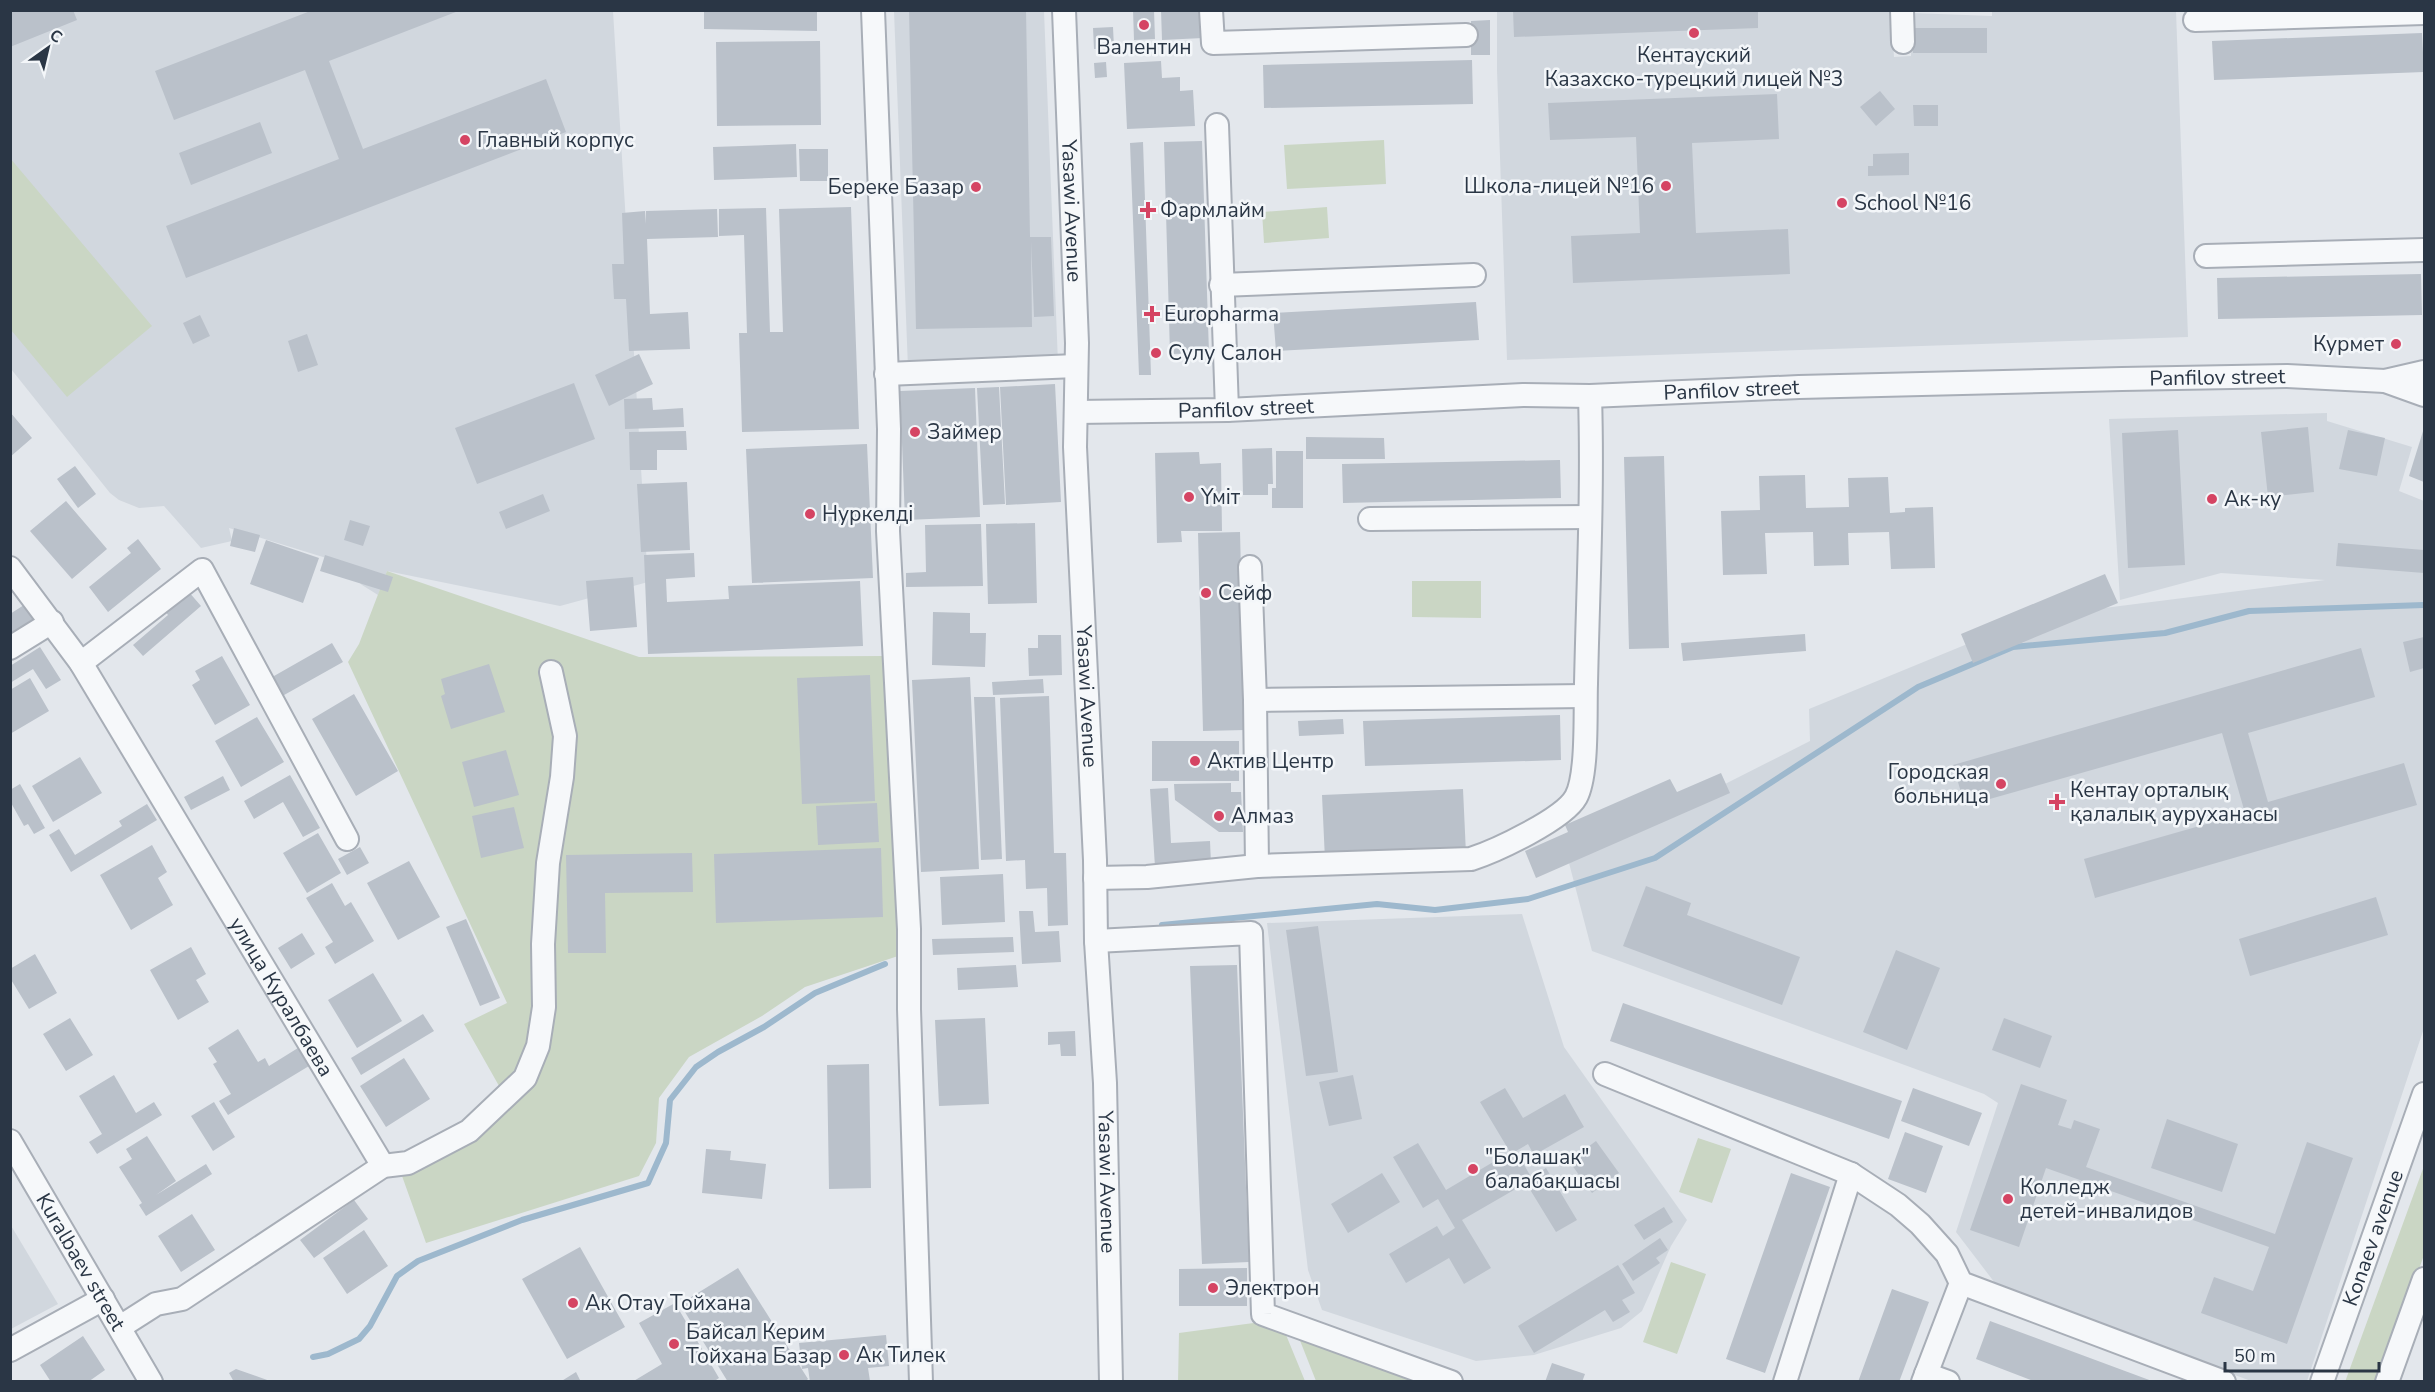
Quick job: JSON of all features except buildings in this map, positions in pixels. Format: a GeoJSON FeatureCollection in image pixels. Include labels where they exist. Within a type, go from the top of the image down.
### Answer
{"type":"FeatureCollection","features":[{"type":"Feature","properties":{"kind":"street"},"geometry":{"type":"LineString","coordinates":[[873,10],[889,429],[888,531],[909,929],[909,1021],[921,1382]]}},
{"type":"Feature","properties":{"kind":"street","name":"Yasawi Avenue"},"geometry":{"type":"LineString","coordinates":[[1064,10],[1077,343],[1075,447],[1096,941],[1105,1083],[1111,1382]]}},
{"type":"Feature","properties":{"kind":"street"},"geometry":{"type":"LineString","coordinates":[[1211,10],[1213,43],[1466,35]]}},
{"type":"Feature","properties":{"kind":"street"},"geometry":{"type":"LineString","coordinates":[[1902,10],[1903,42]]}},
{"type":"Feature","properties":{"kind":"street"},"geometry":{"type":"LineString","coordinates":[[2194,20],[2424,13]]}},
{"type":"Feature","properties":{"kind":"street"},"geometry":{"type":"LineString","coordinates":[[1217,125],[1227,410]]}},
{"type":"Feature","properties":{"kind":"street"},"geometry":{"type":"LineString","coordinates":[[2206,256],[2424,250]]}},
{"type":"Feature","properties":{"kind":"street"},"geometry":{"type":"LineString","coordinates":[[1221,285],[1474,275]]}},
{"type":"Feature","properties":{"kind":"street"},"geometry":{"type":"LineString","coordinates":[[886,374],[1076,366]]}},
{"type":"Feature","properties":{"kind":"street","name":"Panfilov street"},"geometry":{"type":"LineString","coordinates":[[1076,412],[1227,410],[1523,395],[1590,396],[1799,387],[2287,376],[2385,381],[2424,372]]}},
{"type":"Feature","properties":{"kind":"street","name":"Panfilov street"},"geometry":{"type":"LineString","coordinates":[[2385,381],[2424,395]]}},
{"type":"Feature","properties":{"kind":"street"},"geometry":{"type":"LineString","coordinates":[[1095,878],[1147,877],[1257,866],[1471,859],[1498,850],[1560,813],[1575,800],[1582,785],[1590,517],[1590,396]]}},
{"type":"Feature","properties":{"kind":"street"},"geometry":{"type":"LineString","coordinates":[[1370,519],[1590,517]]}},
{"type":"Feature","properties":{"kind":"street"},"geometry":{"type":"LineString","coordinates":[[1250,567],[1255,700],[1257,866]]}},
{"type":"Feature","properties":{"kind":"street","name":"улица Куралбаева"},"geometry":{"type":"LineString","coordinates":[[10,568],[81,663],[383,1166]]}},
{"type":"Feature","properties":{"kind":"street"},"geometry":{"type":"LineString","coordinates":[[81,663],[202,570],[347,839]]}},
{"type":"Feature","properties":{"kind":"street"},"geometry":{"type":"LineString","coordinates":[[10,648],[52,622]]}},
{"type":"Feature","properties":{"kind":"street"},"geometry":{"type":"LineString","coordinates":[[120,1327],[156,1304],[182,1299],[383,1166],[408,1163],[469,1131],[525,1078],[538,1046],[544,1006],[543,944],[548,863],[562,777],[565,736],[551,672]]}},
{"type":"Feature","properties":{"kind":"street"},"geometry":{"type":"LineString","coordinates":[[1255,700],[1585,696]]}},
{"type":"Feature","properties":{"kind":"street"},"geometry":{"type":"LineString","coordinates":[[1096,941],[1251,933],[1263,1314],[1451,1382]]}},
{"type":"Feature","properties":{"kind":"street"},"geometry":{"type":"LineString","coordinates":[[1605,1074],[1851,1174],[1898,1205],[1920,1224],[1947,1254],[1961,1282],[2224,1382]]}},
{"type":"Feature","properties":{"kind":"street","name":"Konaev avenue"},"geometry":{"type":"LineString","coordinates":[[2322,1382],[2424,1094]]}},
{"type":"Feature","properties":{"kind":"street","name":"Kuralbaev street"},"geometry":{"type":"LineString","coordinates":[[10,1141],[151,1382]]}},
{"type":"Feature","properties":{"kind":"street"},"geometry":{"type":"LineString","coordinates":[[1785,1382],[1851,1174]]}},
{"type":"Feature","properties":{"kind":"street"},"geometry":{"type":"LineString","coordinates":[[2387,1382],[2424,1279]]}},
{"type":"Feature","properties":{"kind":"street"},"geometry":{"type":"LineString","coordinates":[[1948,1382],[1925,1378],[1961,1282]]}},
{"type":"Feature","properties":{"kind":"street"},"geometry":{"type":"LineString","coordinates":[[10,1350],[103,1299]]}},
{"type":"Feature","properties":{"kind":"shaded area","name":"School №16"},"geometry":{"type":"Polygon","coordinates":[[[1992,10],[2176,11],[2188,337],[1507,360],[1497,11],[1891,11],[1894,57],[1911,56],[1912,13],[1992,16],[1992,10]]]}},
{"type":"Feature","properties":{"kind":"shaded area"},"geometry":{"type":"Polygon","coordinates":[[[10,11],[613,11],[648,582],[560,606],[387,571],[378,595],[362,585],[336,561],[229,528],[232,541],[201,548],[164,506],[139,508],[119,500],[110,493],[11,369],[10,11]]]}},
{"type":"Feature","properties":{"kind":"shaded area","name":"Береке Базар"},"geometry":{"type":"Polygon","coordinates":[[[894,11],[1044,11],[1058,363],[908,368],[894,11]]]}},
{"type":"Feature","properties":{"kind":"shaded area","name":"Кентау орталық қалалық ауруханасы"},"geometry":{"type":"Polygon","coordinates":[[[2327,413],[2327,421],[2412,447],[2399,491],[2424,501],[2424,1028],[2307,1381],[2251,1381],[1998,1287],[1956,1232],[1998,1103],[1984,1094],[1592,951],[1569,863],[1810,741],[1809,709],[2033,617],[2325,580],[2221,573],[2120,600],[2109,419],[2327,413]]]}},
{"type":"Feature","properties":{"kind":"shaded area","name":"\"Болашак\" балабақшасы"},"geometry":{"type":"Polygon","coordinates":[[[1522,914],[1564,1047],[1687,1220],[1671,1246],[1642,1311],[1621,1328],[1534,1355],[1476,1361],[1322,1310],[1308,1270],[1267,923],[1522,914]]]}},
{"type":"Feature","properties":{"kind":"shaded area"},"geometry":{"type":"Polygon","coordinates":[[[10,1224],[58,1304],[11,1329],[10,1329],[10,1224]]]}},
{"type":"Feature","properties":{"kind":"green space"},"geometry":{"type":"Polygon","coordinates":[[[1384,140],[1386,184],[1287,189],[1284,145],[1384,140]]]}},
{"type":"Feature","properties":{"kind":"green space"},"geometry":{"type":"Polygon","coordinates":[[[10,158],[152,326],[67,397],[11,330],[10,158]]]}},
{"type":"Feature","properties":{"kind":"green space"},"geometry":{"type":"Polygon","coordinates":[[[1327,207],[1329,238],[1264,243],[1262,212],[1327,207]]]}},
{"type":"Feature","properties":{"kind":"green space"},"geometry":{"type":"Polygon","coordinates":[[[387,571],[639,657],[888,656],[901,955],[805,987],[762,1016],[689,1057],[659,1098],[656,1143],[639,1176],[426,1243],[397,1162],[507,1100],[464,1024],[507,1003],[348,662],[359,644],[387,571]]]}},
{"type":"Feature","properties":{"kind":"green space"},"geometry":{"type":"Polygon","coordinates":[[[1412,581],[1481,581],[1481,618],[1412,617],[1412,581]]]}},
{"type":"Feature","properties":{"kind":"green space"},"geometry":{"type":"Polygon","coordinates":[[[1698,1138],[1731,1149],[1712,1203],[1679,1192],[1698,1138]]]}},
{"type":"Feature","properties":{"kind":"green space"},"geometry":{"type":"Polygon","coordinates":[[[2424,1166],[2424,1255],[2379,1381],[2345,1382],[2424,1166]]]}},
{"type":"Feature","properties":{"kind":"green space"},"geometry":{"type":"Polygon","coordinates":[[[1671,1262],[1706,1274],[1677,1354],[1643,1342],[1671,1262]]]}},
{"type":"Feature","properties":{"kind":"green space"},"geometry":{"type":"Polygon","coordinates":[[[1261,1322],[1284,1330],[1305,1381],[1178,1382],[1179,1333],[1261,1322]]]}},
{"type":"Feature","properties":{"kind":"green space"},"geometry":{"type":"Polygon","coordinates":[[[1299,1338],[1425,1381],[1316,1381],[1299,1338]]]}},
{"type":"Feature","properties":{"kind":"waterway"},"geometry":{"type":"LineString","coordinates":[[1162,925],[1377,904],[1435,910],[1528,899],[1655,858],[1918,687],[2013,647],[2165,633],[2249,611],[2424,605]]}},
{"type":"Feature","properties":{"kind":"waterway"},"geometry":{"type":"LineString","coordinates":[[313,1357],[328,1354],[359,1339],[370,1326],[397,1276],[418,1261],[522,1220],[648,1183],[666,1143],[670,1100],[696,1067],[764,1027],[815,993],[885,964]]}},
{"type":"Feature","properties":{"kind":"place","name":"Валентин"},"geometry":{"type":"Point","coordinates":[1144,25]}},
{"type":"Feature","properties":{"kind":"place","name":"Кентауский Казахско-турецкий лицей №3"},"geometry":{"type":"Point","coordinates":[1694,33]}},
{"type":"Feature","properties":{"kind":"place","name":"Главный корпус"},"geometry":{"type":"Point","coordinates":[465,140]}},
{"type":"Feature","properties":{"kind":"place","name":"Школа-лицей №16"},"geometry":{"type":"Point","coordinates":[1666,186]}},
{"type":"Feature","properties":{"kind":"place","name":"Береке Базар"},"geometry":{"type":"Point","coordinates":[976,187]}},
{"type":"Feature","properties":{"kind":"place","name":"School №16"},"geometry":{"type":"Point","coordinates":[1842,203]}},
{"type":"Feature","properties":{"kind":"place","name":"Фармлайм"},"geometry":{"type":"Point","coordinates":[1148,210]}},
{"type":"Feature","properties":{"kind":"place","name":"Europharma"},"geometry":{"type":"Point","coordinates":[1152,314]}},
{"type":"Feature","properties":{"kind":"place","name":"Курмет"},"geometry":{"type":"Point","coordinates":[2396,344]}},
{"type":"Feature","properties":{"kind":"place","name":"Сулу Салон"},"geometry":{"type":"Point","coordinates":[1156,353]}},
{"type":"Feature","properties":{"kind":"place","name":"Займер"},"geometry":{"type":"Point","coordinates":[915,432]}},
{"type":"Feature","properties":{"kind":"place","name":"Үміт"},"geometry":{"type":"Point","coordinates":[1189,497]}},
{"type":"Feature","properties":{"kind":"place","name":"Ак-ку"},"geometry":{"type":"Point","coordinates":[2212,499]}},
{"type":"Feature","properties":{"kind":"place","name":"Нуркелді"},"geometry":{"type":"Point","coordinates":[810,514]}},
{"type":"Feature","properties":{"kind":"place","name":"Сейф"},"geometry":{"type":"Point","coordinates":[1206,593]}},
{"type":"Feature","properties":{"kind":"place","name":"Актив Центр"},"geometry":{"type":"Point","coordinates":[1195,761]}},
{"type":"Feature","properties":{"kind":"place","name":"Городская больница"},"geometry":{"type":"Point","coordinates":[2001,784]}},
{"type":"Feature","properties":{"kind":"place","name":"Кентау орталық қалалық ауруханасы"},"geometry":{"type":"Point","coordinates":[2057,802]}},
{"type":"Feature","properties":{"kind":"place","name":"Алмаз"},"geometry":{"type":"Point","coordinates":[1219,816]}},
{"type":"Feature","properties":{"kind":"place","name":"\"Болашак\" балабақшасы"},"geometry":{"type":"Point","coordinates":[1473,1169]}},
{"type":"Feature","properties":{"kind":"place","name":"Колледж детей-инвалидов"},"geometry":{"type":"Point","coordinates":[2008,1199]}},
{"type":"Feature","properties":{"kind":"place","name":"Электрон"},"geometry":{"type":"Point","coordinates":[1213,1288]}},
{"type":"Feature","properties":{"kind":"place","name":"Ак Отау Тойхана"},"geometry":{"type":"Point","coordinates":[573,1303]}},
{"type":"Feature","properties":{"kind":"place","name":"Байсал Керим Тойхана Базар"},"geometry":{"type":"Point","coordinates":[674,1344]}},
{"type":"Feature","properties":{"kind":"place","name":"Ак Тилек"},"geometry":{"type":"Point","coordinates":[844,1355]}}]}
